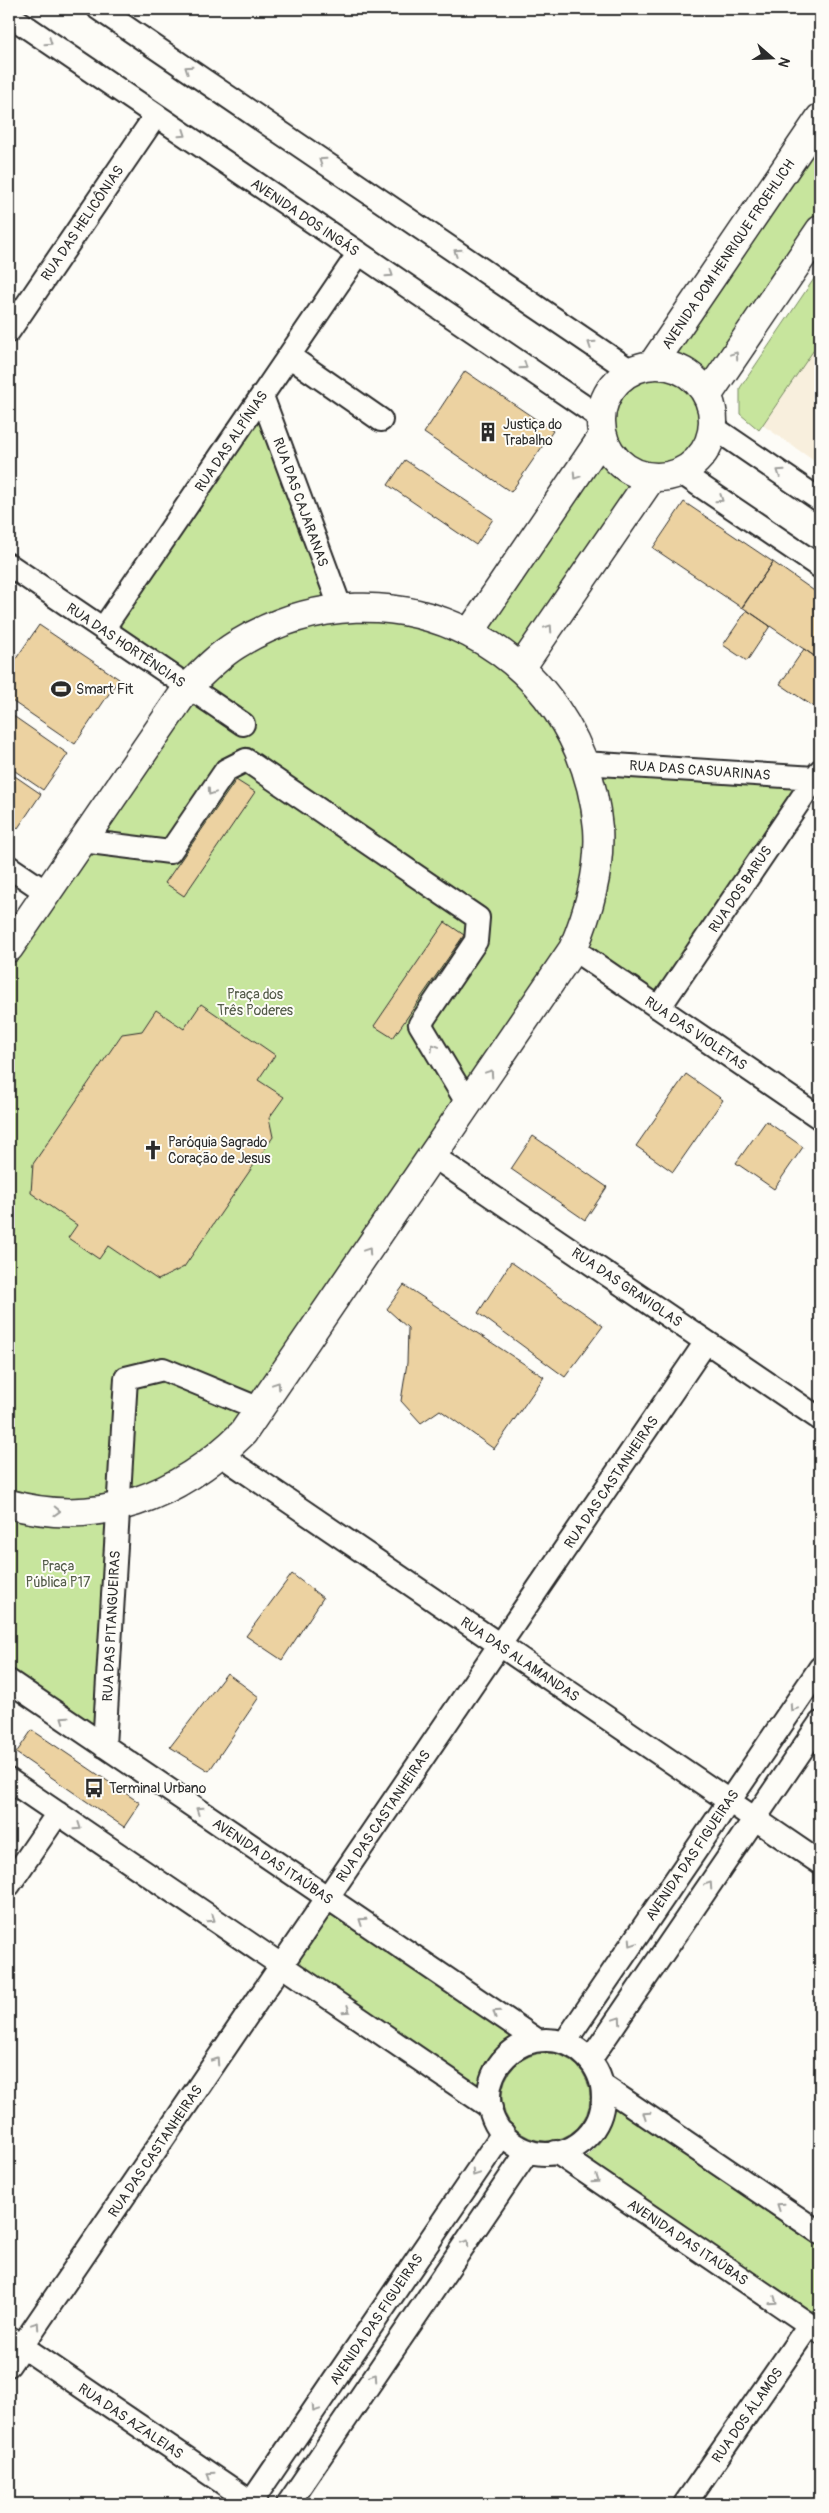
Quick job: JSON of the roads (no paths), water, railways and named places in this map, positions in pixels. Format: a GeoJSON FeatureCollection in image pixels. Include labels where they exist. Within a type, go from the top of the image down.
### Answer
{"type":"FeatureCollection","features":[{"type":"Feature","properties":{"kind":"main road","name":"AVENIDA DOM HENRIQUE FROEHLICH"},"geometry":{"type":"LineString","coordinates":[[642,368],[820,118]]}},
{"type":"Feature","properties":{"kind":"main road"},"geometry":{"type":"LineString","coordinates":[[707,396],[820,230]]}},
{"type":"Feature","properties":{"kind":"main road","name":"AVENIDA DOM HENRIQUE FROEHLICH"},"geometry":{"type":"LineString","coordinates":[[470,632],[602,427],[609,393],[619,380],[642,368],[665,365],[685,371],[701,385],[713,414],[713,427],[708,446],[702,455],[695,463],[680,472],[665,476],[652,477],[632,471],[622,465],[614,456],[602,427]]}},
{"type":"Feature","properties":{"kind":"main road"},"geometry":{"type":"LineString","coordinates":[[521,668],[652,477]]}},
{"type":"Feature","properties":{"kind":"main road"},"geometry":{"type":"LineString","coordinates":[[9,948],[188,687],[223,655],[262,631],[290,619],[341,609],[381,608],[412,612],[441,620],[470,632],[496,647],[542,688],[560,713],[584,763],[594,799],[598,830],[597,860],[593,891],[585,921],[573,949],[243,1433],[221,1455],[196,1473],[169,1488],[141,1500],[119,1506],[80,1511],[50,1511],[9,1504]]}},
{"type":"Feature","properties":{"kind":"street"},"geometry":{"type":"LineString","coordinates":[[99,9],[642,368]]}},
{"type":"Feature","properties":{"kind":"street","name":"AVENIDA DOS INGÁS"},"geometry":{"type":"LineString","coordinates":[[9,14],[359,253],[602,427]]}},
{"type":"Feature","properties":{"kind":"street","name":"RUA DAS HELICÔNIAS"},"geometry":{"type":"LineString","coordinates":[[9,331],[156,115]]}},
{"type":"Feature","properties":{"kind":"street","name":"RUA DAS ALPÍNIAS"},"geometry":{"type":"LineString","coordinates":[[103,629],[359,253]]}},
{"type":"Feature","properties":{"kind":"street"},"geometry":{"type":"LineString","coordinates":[[289,356],[381,420]]}},
{"type":"Feature","properties":{"kind":"street","name":"RUA DAS CAJARANAS"},"geometry":{"type":"LineString","coordinates":[[262,396],[341,609]]}},
{"type":"Feature","properties":{"kind":"street"},"geometry":{"type":"LineString","coordinates":[[713,427],[820,500]]}},
{"type":"Feature","properties":{"kind":"street"},"geometry":{"type":"LineString","coordinates":[[680,472],[820,567]]}},
{"type":"Feature","properties":{"kind":"street","name":"RUA DAS HORTÊNCIAS"},"geometry":{"type":"LineString","coordinates":[[9,565],[243,724]]}},
{"type":"Feature","properties":{"kind":"street"},"geometry":{"type":"LineString","coordinates":[[82,841],[170,852],[226,770],[246,760],[478,918],[476,941],[420,1024],[468,1104]]}},
{"type":"Feature","properties":{"kind":"street","name":"RUA DAS CASUARINAS"},"geometry":{"type":"LineString","coordinates":[[584,763],[818,774]]}},
{"type":"Feature","properties":{"kind":"street","name":"RUA DOS BARUS"},"geometry":{"type":"LineString","coordinates":[[659,1008],[818,774]]}},
{"type":"Feature","properties":{"kind":"street"},"geometry":{"type":"LineString","coordinates":[[9,867],[46,892]]}},
{"type":"Feature","properties":{"kind":"street","name":"RUA DAS VIOLETAS"},"geometry":{"type":"LineString","coordinates":[[573,949],[820,1118]]}},
{"type":"Feature","properties":{"kind":"street","name":"RUA DAS GRAVIOLAS"},"geometry":{"type":"LineString","coordinates":[[433,1156],[820,1419]]}},
{"type":"Feature","properties":{"kind":"street","name":"RUA DAS CASTANHEIRAS"},"geometry":{"type":"LineString","coordinates":[[9,2365],[15,2342],[328,1898],[706,1342]]}},
{"type":"Feature","properties":{"kind":"street","name":"RUA DAS PITANGUEIRAS"},"geometry":{"type":"LineString","coordinates":[[104,1746],[126,1378],[163,1369],[260,1409]]}},
{"type":"Feature","properties":{"kind":"street","name":"RUA DAS ALAMANDAS"},"geometry":{"type":"LineString","coordinates":[[221,1455],[820,1863]]}},
{"type":"Feature","properties":{"kind":"street","name":"AVENIDA DAS FIGUEIRAS"},"geometry":{"type":"LineString","coordinates":[[564,2042],[820,1668]]}},
{"type":"Feature","properties":{"kind":"street","name":"AVENIDA DAS ITAÚBAS"},"geometry":{"type":"LineString","coordinates":[[9,1681],[537,2040]]}},
{"type":"Feature","properties":{"kind":"street"},"geometry":{"type":"LineString","coordinates":[[590,2060],[820,1723]]}},
{"type":"Feature","properties":{"kind":"street"},"geometry":{"type":"LineString","coordinates":[[9,1780],[491,2108]]}},
{"type":"Feature","properties":{"kind":"street"},"geometry":{"type":"LineString","coordinates":[[9,1885],[58,1813]]}},
{"type":"Feature","properties":{"kind":"street"},"geometry":{"type":"LineString","coordinates":[[537,2040],[564,2042],[580,2050],[590,2060],[599,2075],[602,2085],[603,2105],[598,2121],[590,2134],[578,2144],[548,2154],[528,2151],[503,2133],[491,2108],[490,2088],[494,2074],[501,2062],[517,2048],[537,2040]]}},
{"type":"Feature","properties":{"kind":"street"},"geometry":{"type":"LineString","coordinates":[[602,2085],[820,2233]]}},
{"type":"Feature","properties":{"kind":"street","name":"AVENIDA DAS FIGUEIRAS"},"geometry":{"type":"LineString","coordinates":[[251,2504],[503,2133]]}},
{"type":"Feature","properties":{"kind":"street"},"geometry":{"type":"LineString","coordinates":[[288,2504],[528,2151]]}},
{"type":"Feature","properties":{"kind":"street","name":"AVENIDA DAS ITAÚBAS"},"geometry":{"type":"LineString","coordinates":[[556,2152],[815,2329]]}},
{"type":"Feature","properties":{"kind":"street","name":"RUA DOS ÁLAMOS"},"geometry":{"type":"LineString","coordinates":[[685,2504],[815,2329]]}},
{"type":"Feature","properties":{"kind":"street","name":"RUA DAS AZALEIAS"},"geometry":{"type":"LineString","coordinates":[[15,2342],[251,2504]]}},
{"type":"Feature","properties":{"kind":"place","name":"Justiça do Trabalho"},"geometry":{"type":"Point","coordinates":[488,432]}},
{"type":"Feature","properties":{"kind":"place","name":"Smart Fit"},"geometry":{"type":"Point","coordinates":[61,689]}},
{"type":"Feature","properties":{"kind":"place","name":"Paróquia Sagrado Coração de Jesus"},"geometry":{"type":"Point","coordinates":[153,1150]}},
{"type":"Feature","properties":{"kind":"place","name":"Terminal Urbano"},"geometry":{"type":"Point","coordinates":[94,1788]}},
{"type":"Feature","properties":{"kind":"park label","name":"Praça dos Três Poderes"},"geometry":{"type":"Point","coordinates":[255,1002]}},
{"type":"Feature","properties":{"kind":"park label","name":"Praça Pública P17"},"geometry":{"type":"Point","coordinates":[58,1574]}}]}
